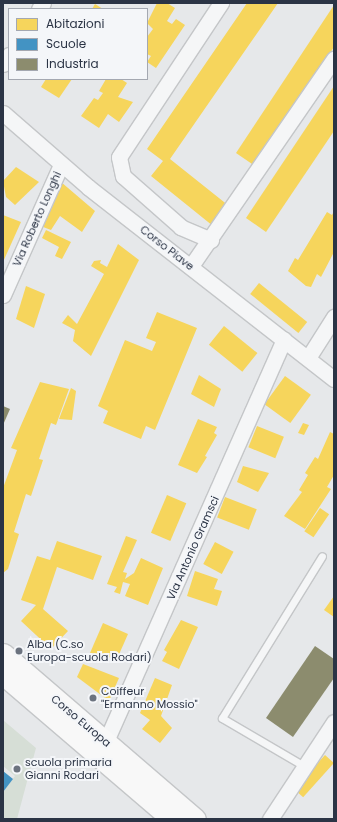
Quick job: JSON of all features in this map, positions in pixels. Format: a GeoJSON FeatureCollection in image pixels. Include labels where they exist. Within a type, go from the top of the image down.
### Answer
{"type":"FeatureCollection","features":[{"type":"Feature","properties":{"kind":"main road","name":"Corso Europa"},"geometry":{"type":"LineString","coordinates":[[3,654],[103,749],[172,819]]}},
{"type":"Feature","properties":{"kind":"main road","name":"Corso Europa"},"geometry":{"type":"LineString","coordinates":[[3,674],[194,819]]}},
{"type":"Feature","properties":{"kind":"street"},"geometry":{"type":"LineString","coordinates":[[211,240],[181,227],[123,176],[119,157],[221,3]]}},
{"type":"Feature","properties":{"kind":"street"},"geometry":{"type":"LineString","coordinates":[[191,266],[211,240],[334,59]]}},
{"type":"Feature","properties":{"kind":"street","name":"Corso Piave"},"geometry":{"type":"LineString","coordinates":[[3,113],[61,165],[334,379]]}},
{"type":"Feature","properties":{"kind":"street","name":"Via Roberto Longhi"},"geometry":{"type":"LineString","coordinates":[[3,295],[61,165]]}},
{"type":"Feature","properties":{"kind":"street"},"geometry":{"type":"LineString","coordinates":[[308,358],[334,318]]}},
{"type":"Feature","properties":{"kind":"street","name":"Via Antonio Gramsci"},"geometry":{"type":"LineString","coordinates":[[103,749],[284,339]]}},
{"type":"Feature","properties":{"kind":"street"},"geometry":{"type":"LineString","coordinates":[[270,819],[334,722]]}},
{"type":"Feature","properties":{"kind":"lane"},"geometry":{"type":"LineString","coordinates":[[304,766],[222,718],[322,556]]}},
{"type":"Feature","properties":{"kind":"shaded area","name":"scuola primaria Gianni Rodari"},"geometry":{"type":"Polygon","coordinates":[[[3,720],[36,748],[17,819],[3,819],[3,792],[15,776],[3,766],[3,720]]]}},
{"type":"Feature","properties":{"kind":"building: Abitazioni"},"geometry":{"type":"Polygon","coordinates":[[[157,3],[167,3],[175,8],[167,21],[172,24],[176,19],[185,25],[156,68],[148,63],[151,56],[148,54],[148,36],[153,29],[148,24],[157,3]]]}},
{"type":"Feature","properties":{"kind":"building: Abitazioni"},"geometry":{"type":"Polygon","coordinates":[[[247,3],[278,3],[170,159],[229,206],[213,226],[151,176],[163,161],[147,149],[247,3]]]}},
{"type":"Feature","properties":{"kind":"building: Abitazioni"},"geometry":{"type":"Polygon","coordinates":[[[95,4],[101,8],[93,8],[95,4]]]}},
{"type":"Feature","properties":{"kind":"building: Abitazioni"},"geometry":{"type":"Polygon","coordinates":[[[334,5],[334,47],[255,166],[236,153],[334,5]]]}},
{"type":"Feature","properties":{"kind":"building: Abitazioni"},"geometry":{"type":"Polygon","coordinates":[[[45,80],[71,80],[59,98],[41,87],[45,80]]]}},
{"type":"Feature","properties":{"kind":"building: Abitazioni"},"geometry":{"type":"Polygon","coordinates":[[[105,80],[122,80],[127,83],[118,97],[133,102],[119,122],[108,114],[99,128],[81,116],[94,98],[98,100],[103,93],[99,91],[105,80]]]}},
{"type":"Feature","properties":{"kind":"building: Abitazioni"},"geometry":{"type":"Polygon","coordinates":[[[334,86],[334,131],[266,232],[246,218],[334,86]]]}},
{"type":"Feature","properties":{"kind":"building: Abitazioni"},"geometry":{"type":"Polygon","coordinates":[[[16,167],[39,182],[15,205],[6,197],[3,181],[16,167]]]}},
{"type":"Feature","properties":{"kind":"building: Abitazioni"},"geometry":{"type":"Polygon","coordinates":[[[61,182],[95,211],[82,232],[60,216],[51,230],[38,225],[61,182]]]}},
{"type":"Feature","properties":{"kind":"building: Abitazioni"},"geometry":{"type":"Polygon","coordinates":[[[334,211],[334,252],[321,277],[317,274],[311,287],[306,286],[288,271],[295,258],[298,260],[327,212],[332,215],[334,211]]]}},
{"type":"Feature","properties":{"kind":"building: Abitazioni"},"geometry":{"type":"Polygon","coordinates":[[[3,215],[21,222],[3,262],[3,215]]]}},
{"type":"Feature","properties":{"kind":"building: Abitazioni"},"geometry":{"type":"Polygon","coordinates":[[[46,230],[71,242],[62,259],[55,256],[59,247],[42,238],[46,230]]]}},
{"type":"Feature","properties":{"kind":"building: Abitazioni"},"geometry":{"type":"Polygon","coordinates":[[[118,244],[139,260],[91,356],[73,341],[75,330],[62,323],[68,315],[77,324],[104,274],[91,266],[94,261],[101,260],[100,263],[107,267],[118,244]]]}},
{"type":"Feature","properties":{"kind":"building: Abitazioni"},"geometry":{"type":"Polygon","coordinates":[[[259,283],[307,322],[298,333],[250,294],[259,283]]]}},
{"type":"Feature","properties":{"kind":"building: Abitazioni"},"geometry":{"type":"Polygon","coordinates":[[[26,286],[45,294],[34,328],[16,319],[26,286]]]}},
{"type":"Feature","properties":{"kind":"building: Abitazioni"},"geometry":{"type":"Polygon","coordinates":[[[157,312],[197,328],[155,430],[146,426],[141,439],[103,423],[108,411],[98,406],[125,340],[152,351],[156,342],[146,338],[157,312]]]}},
{"type":"Feature","properties":{"kind":"building: Abitazioni"},"geometry":{"type":"Polygon","coordinates":[[[224,326],[257,353],[242,372],[209,345],[224,326]]]}},
{"type":"Feature","properties":{"kind":"building: Abitazioni"},"geometry":{"type":"Polygon","coordinates":[[[199,375],[221,389],[214,407],[191,394],[199,375]]]}},
{"type":"Feature","properties":{"kind":"building: Abitazioni"},"geometry":{"type":"Polygon","coordinates":[[[285,376],[311,395],[290,423],[264,404],[285,376]]]}},
{"type":"Feature","properties":{"kind":"building: Abitazioni"},"geometry":{"type":"Polygon","coordinates":[[[40,382],[69,389],[56,425],[51,423],[39,459],[43,460],[31,496],[26,494],[14,532],[19,534],[8,569],[3,573],[3,488],[17,450],[11,448],[40,382]]]}},
{"type":"Feature","properties":{"kind":"building: Abitazioni"},"geometry":{"type":"Polygon","coordinates":[[[71,388],[76,391],[72,420],[59,419],[71,388]]]}},
{"type":"Feature","properties":{"kind":"building: Abitazioni"},"geometry":{"type":"Polygon","coordinates":[[[198,419],[217,427],[214,433],[217,435],[205,456],[207,457],[197,473],[178,465],[198,419]]]}},
{"type":"Feature","properties":{"kind":"building: Abitazioni"},"geometry":{"type":"Polygon","coordinates":[[[303,423],[309,425],[304,435],[298,433],[303,423]]]}},
{"type":"Feature","properties":{"kind":"building: Abitazioni"},"geometry":{"type":"Polygon","coordinates":[[[257,426],[284,437],[275,458],[248,447],[257,426]]]}},
{"type":"Feature","properties":{"kind":"building: Abitazioni"},"geometry":{"type":"Polygon","coordinates":[[[330,432],[334,434],[334,475],[327,487],[331,489],[305,529],[284,516],[302,492],[299,490],[308,475],[305,473],[315,457],[318,459],[330,432]]]}},
{"type":"Feature","properties":{"kind":"building: Abitazioni"},"geometry":{"type":"Polygon","coordinates":[[[243,466],[269,473],[258,492],[237,482],[243,466]]]}},
{"type":"Feature","properties":{"kind":"building: Abitazioni"},"geometry":{"type":"Polygon","coordinates":[[[167,495],[186,503],[170,541],[151,533],[167,495]]]}},
{"type":"Feature","properties":{"kind":"building: Abitazioni"},"geometry":{"type":"Polygon","coordinates":[[[225,497],[257,509],[249,530],[217,518],[225,497]]]}},
{"type":"Feature","properties":{"kind":"building: Abitazioni"},"geometry":{"type":"Polygon","coordinates":[[[320,508],[329,514],[313,537],[304,531],[320,508]]]}},
{"type":"Feature","properties":{"kind":"building: Abitazioni"},"geometry":{"type":"Polygon","coordinates":[[[126,536],[137,540],[123,572],[127,573],[125,579],[134,573],[141,558],[163,568],[148,605],[125,596],[130,584],[123,582],[120,594],[114,592],[117,587],[107,584],[126,536]]]}},
{"type":"Feature","properties":{"kind":"building: Abitazioni"},"geometry":{"type":"Polygon","coordinates":[[[57,541],[102,556],[93,580],[57,567],[43,609],[68,631],[51,649],[21,621],[36,605],[21,600],[37,556],[50,560],[57,541]]]}},
{"type":"Feature","properties":{"kind":"building: Abitazioni"},"geometry":{"type":"Polygon","coordinates":[[[215,542],[234,552],[222,574],[203,564],[215,542]]]}},
{"type":"Feature","properties":{"kind":"building: Abitazioni"},"geometry":{"type":"Polygon","coordinates":[[[195,571],[218,579],[214,589],[222,591],[217,606],[187,596],[195,571]]]}},
{"type":"Feature","properties":{"kind":"building: Abitazioni"},"geometry":{"type":"Polygon","coordinates":[[[334,596],[334,617],[324,610],[334,596]]]}},
{"type":"Feature","properties":{"kind":"building: Abitazioni"},"geometry":{"type":"Polygon","coordinates":[[[181,620],[198,627],[179,669],[162,661],[167,652],[164,650],[181,620]]]}},
{"type":"Feature","properties":{"kind":"building: Abitazioni"},"geometry":{"type":"Polygon","coordinates":[[[103,623],[128,634],[117,659],[90,653],[103,623]]]}},
{"type":"Feature","properties":{"kind":"building: Abitazioni"},"geometry":{"type":"Polygon","coordinates":[[[83,664],[119,678],[109,701],[77,677],[83,664]]]}},
{"type":"Feature","properties":{"kind":"building: Abitazioni"},"geometry":{"type":"Polygon","coordinates":[[[155,678],[172,685],[161,716],[172,728],[160,743],[142,729],[150,720],[140,713],[155,678]]]}},
{"type":"Feature","properties":{"kind":"building: Abitazioni"},"geometry":{"type":"Polygon","coordinates":[[[325,755],[334,763],[303,797],[294,789],[325,755]]]}},
{"type":"Feature","properties":{"kind":"building: Scuole"},"geometry":{"type":"Polygon","coordinates":[[[3,771],[13,779],[3,792],[3,771]]]}},
{"type":"Feature","properties":{"kind":"building: Industria"},"geometry":{"type":"Polygon","coordinates":[[[3,406],[10,409],[3,425],[3,406]]]}},
{"type":"Feature","properties":{"kind":"building: Industria"},"geometry":{"type":"Polygon","coordinates":[[[315,646],[334,659],[334,678],[293,737],[266,718],[315,646]]]}},
{"type":"Feature","properties":{"kind":"place","name":"Alba (C.so Europa-scuola Rodari)"},"geometry":{"type":"Point","coordinates":[19,651]}},
{"type":"Feature","properties":{"kind":"place","name":"Coiffeur \"Ermanno Mossio\""},"geometry":{"type":"Point","coordinates":[93,698]}},
{"type":"Feature","properties":{"kind":"place","name":"scuola primaria Gianni Rodari"},"geometry":{"type":"Point","coordinates":[17,769]}}]}
